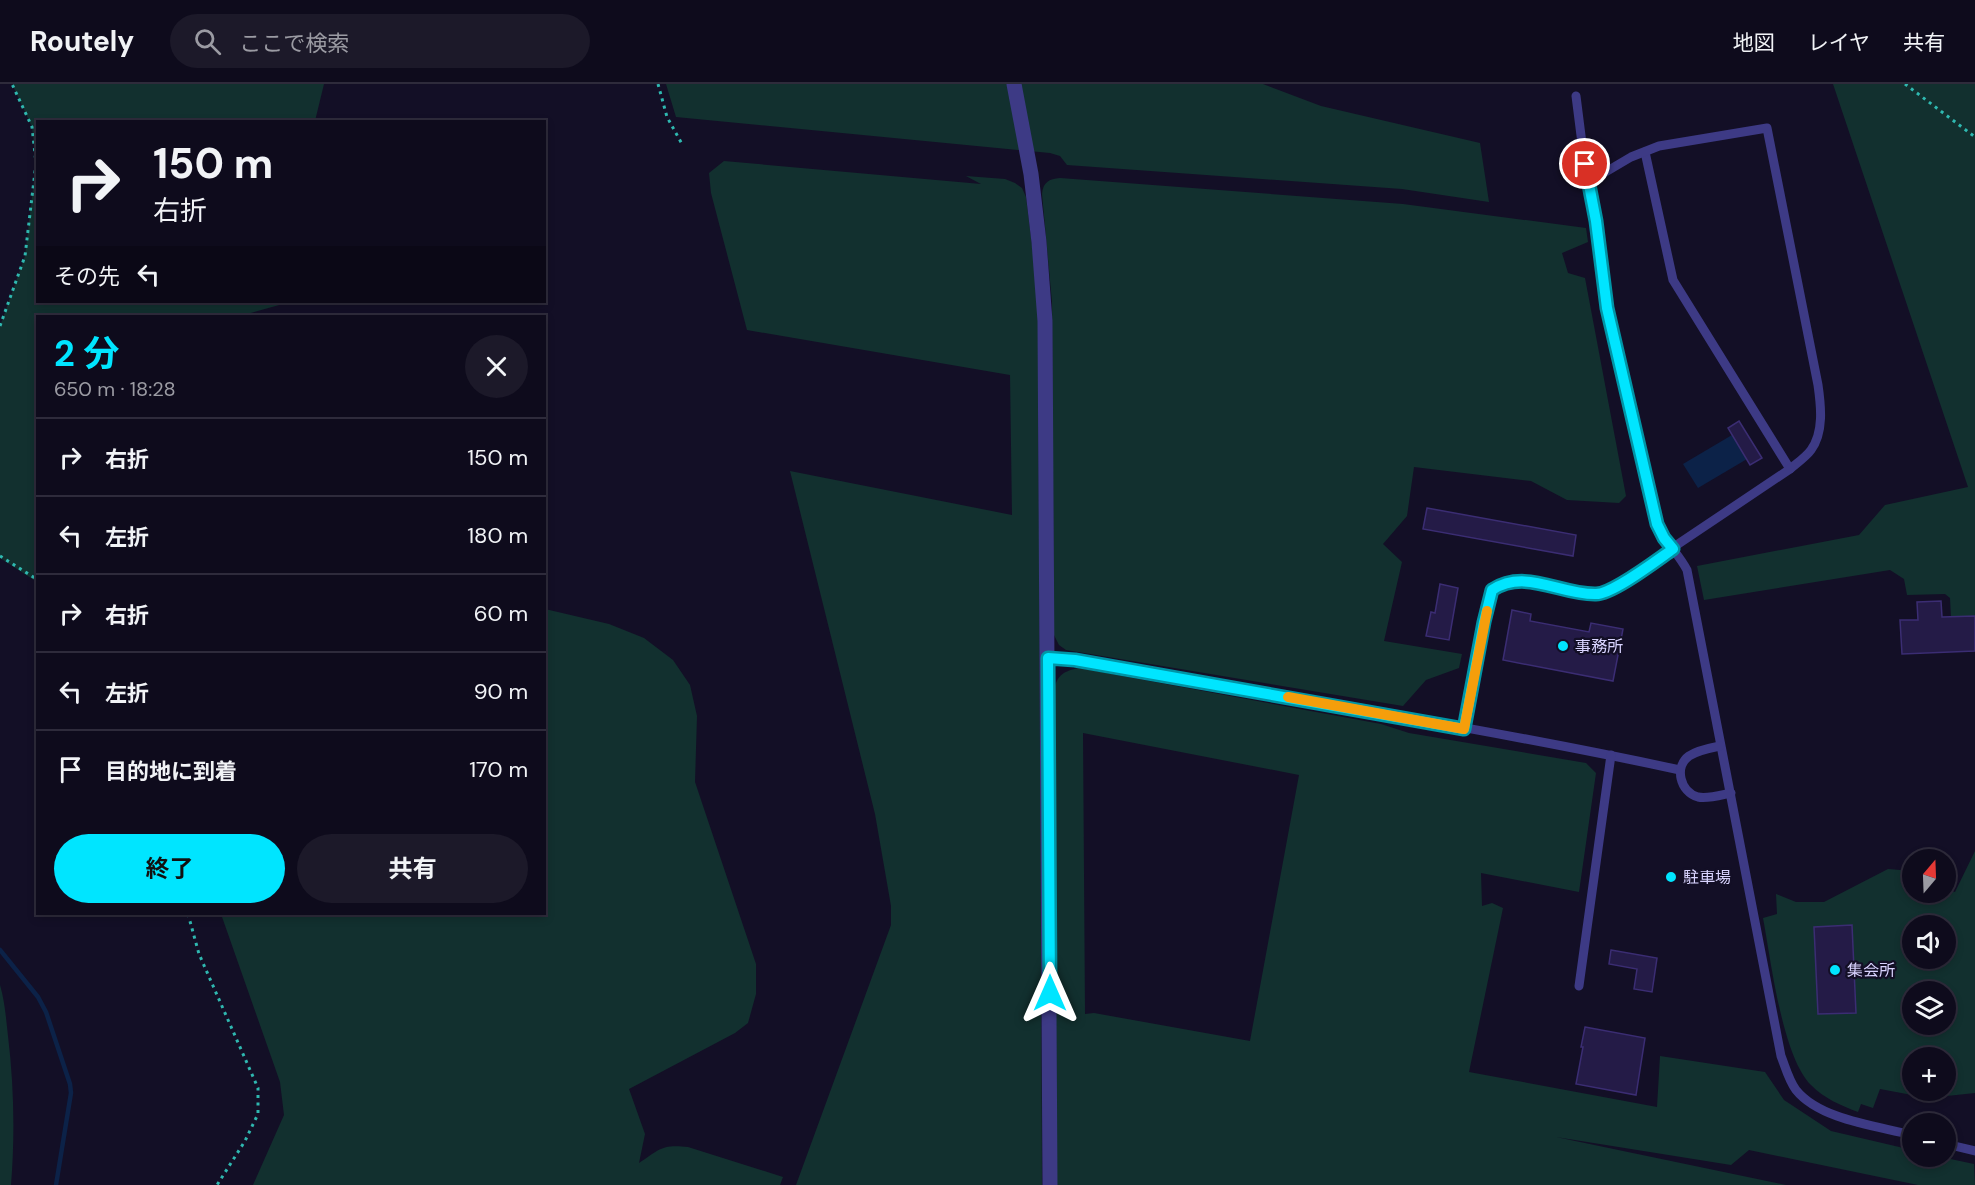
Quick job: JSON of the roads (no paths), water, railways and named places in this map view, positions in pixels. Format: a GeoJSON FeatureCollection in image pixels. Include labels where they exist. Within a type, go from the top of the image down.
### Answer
{"type":"FeatureCollection","features":[{"type":"Feature","properties":{"kind":"street"},"geometry":{"type":"LineString","coordinates":[[1014,84],[1032,186],[1045,321],[1050,1185]]}},
{"type":"Feature","properties":{"kind":"lane"},"geometry":{"type":"LineString","coordinates":[[1576,96],[1607,308],[1657,524],[1664,538],[1688,570],[1780,1056],[1796,1089],[1810,1102],[1835,1116],[1902,1133]]}},
{"type":"Feature","properties":{"kind":"lane"},"geometry":{"type":"LineString","coordinates":[[1464,729],[1492,590],[1504,583],[1517,580],[1598,594],[1611,589],[1790,469],[1812,450],[1820,426],[1821,407],[1767,128],[1659,146],[1631,157],[1587,183]]}},
{"type":"Feature","properties":{"kind":"lane"},"geometry":{"type":"LineString","coordinates":[[1645,152],[1673,280],[1790,469]]}},
{"type":"Feature","properties":{"kind":"lane"},"geometry":{"type":"LineString","coordinates":[[1048,658],[1075,660],[1611,755],[1680,770]]}},
{"type":"Feature","properties":{"kind":"lane"},"geometry":{"type":"LineString","coordinates":[[1720,746],[1691,755],[1685,760],[1680,770],[1682,782],[1691,794],[1707,797],[1731,793]]}},
{"type":"Feature","properties":{"kind":"lane"},"geometry":{"type":"LineString","coordinates":[[1578,986],[1611,755]]}},
{"type":"Feature","properties":{"kind":"lane"},"geometry":{"type":"LineString","coordinates":[[1956,1146],[1975,1151]]}},
{"type":"Feature","properties":{"kind":"water"},"geometry":{"type":"Polygon","coordinates":[[[1732,435],[1747,459],[1698,488],[1683,464],[1732,435]]]}},
{"type":"Feature","properties":{"kind":"waterway"},"geometry":{"type":"LineString","coordinates":[[0,950],[38,997],[46,1012],[70,1084],[71,1093],[56,1185]]}},
{"type":"Feature","properties":{"kind":"place","name":"事務所"},"geometry":{"type":"Point","coordinates":[1563,646]}},
{"type":"Feature","properties":{"kind":"place","name":"駐車場"},"geometry":{"type":"Point","coordinates":[1671,877]}},
{"type":"Feature","properties":{"kind":"place","name":"集会所"},"geometry":{"type":"Point","coordinates":[1835,970]}}]}
